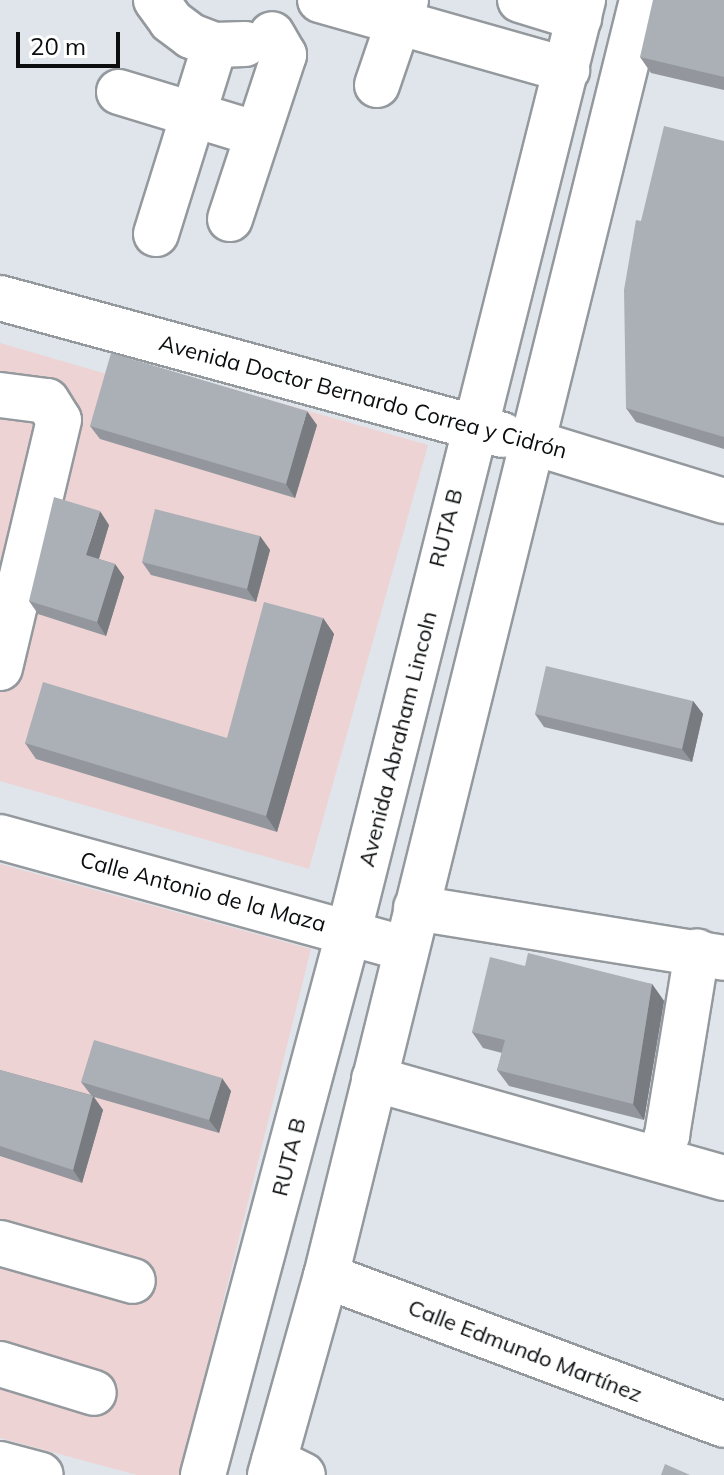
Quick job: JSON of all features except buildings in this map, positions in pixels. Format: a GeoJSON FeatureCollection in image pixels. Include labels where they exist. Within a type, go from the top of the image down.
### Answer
{"type":"FeatureCollection","features":[{"type":"Feature","properties":{"kind":"main road"},"geometry":{"type":"LineString","coordinates":[[152,3],[171,21],[215,45],[245,45],[272,34],[302,0]]}},
{"type":"Feature","properties":{"kind":"main road"},"geometry":{"type":"LineString","coordinates":[[320,0],[402,10],[567,70]]}},
{"type":"Feature","properties":{"kind":"main road"},"geometry":{"type":"LineString","coordinates":[[520,0],[580,6]]}},
{"type":"Feature","properties":{"kind":"main road"},"geometry":{"type":"LineString","coordinates":[[282,1470],[374,1079],[642,0]]}},
{"type":"Feature","properties":{"kind":"main road","name":"Avenida Abraham Lincoln"},"geometry":{"type":"LineString","coordinates":[[203,1475],[349,931],[567,70],[580,6]]}},
{"type":"Feature","properties":{"kind":"main road","name":"RUTA B"},"geometry":{"type":"LineString","coordinates":[[210,1475],[580,6]]}},
{"type":"Feature","properties":{"kind":"main road"},"geometry":{"type":"LineString","coordinates":[[377,85],[402,10]]}},
{"type":"Feature","properties":{"kind":"main road"},"geometry":{"type":"LineString","coordinates":[[230,219],[284,55],[272,34]]}},
{"type":"Feature","properties":{"kind":"main road"},"geometry":{"type":"LineString","coordinates":[[156,234],[215,45]]}},
{"type":"Feature","properties":{"kind":"main road"},"geometry":{"type":"LineString","coordinates":[[119,92],[257,134]]}},
{"type":"Feature","properties":{"kind":"main road","name":"Avenida Doctor Bernardo Correa y Cidrón"},"geometry":{"type":"LineString","coordinates":[[0,298],[531,442],[724,501]]}},
{"type":"Feature","properties":{"kind":"main road"},"geometry":{"type":"LineString","coordinates":[[0,395],[47,401],[59,420],[0,668]]}},
{"type":"Feature","properties":{"kind":"main road","name":"Calle Antonio de la Maza"},"geometry":{"type":"LineString","coordinates":[[0,837],[406,949]]}},
{"type":"Feature","properties":{"kind":"main road"},"geometry":{"type":"LineString","coordinates":[[416,908],[710,954],[667,1135],[658,1159]]}},
{"type":"Feature","properties":{"kind":"main road"},"geometry":{"type":"LineString","coordinates":[[374,1079],[724,1178]]}},
{"type":"Feature","properties":{"kind":"main road"},"geometry":{"type":"LineString","coordinates":[[0,1243],[133,1281]]}},
{"type":"Feature","properties":{"kind":"main road","name":"Calle Edmundo Martínez"},"geometry":{"type":"LineString","coordinates":[[326,1276],[724,1425]]}},
{"type":"Feature","properties":{"kind":"main road"},"geometry":{"type":"LineString","coordinates":[[0,1364],[94,1393]]}},
{"type":"Feature","properties":{"kind":"main road"},"geometry":{"type":"LineString","coordinates":[[0,1464],[41,1475]]}},
{"type":"Feature","properties":{"kind":"shaded area"},"geometry":{"type":"Polygon","coordinates":[[[0,343],[176,394],[182,375],[428,445],[309,869],[0,781],[0,343]]]}},
{"type":"Feature","properties":{"kind":"shaded area"},"geometry":{"type":"Polygon","coordinates":[[[0,864],[311,949],[180,1475],[137,1475],[0,1438],[0,864]]]}}]}
